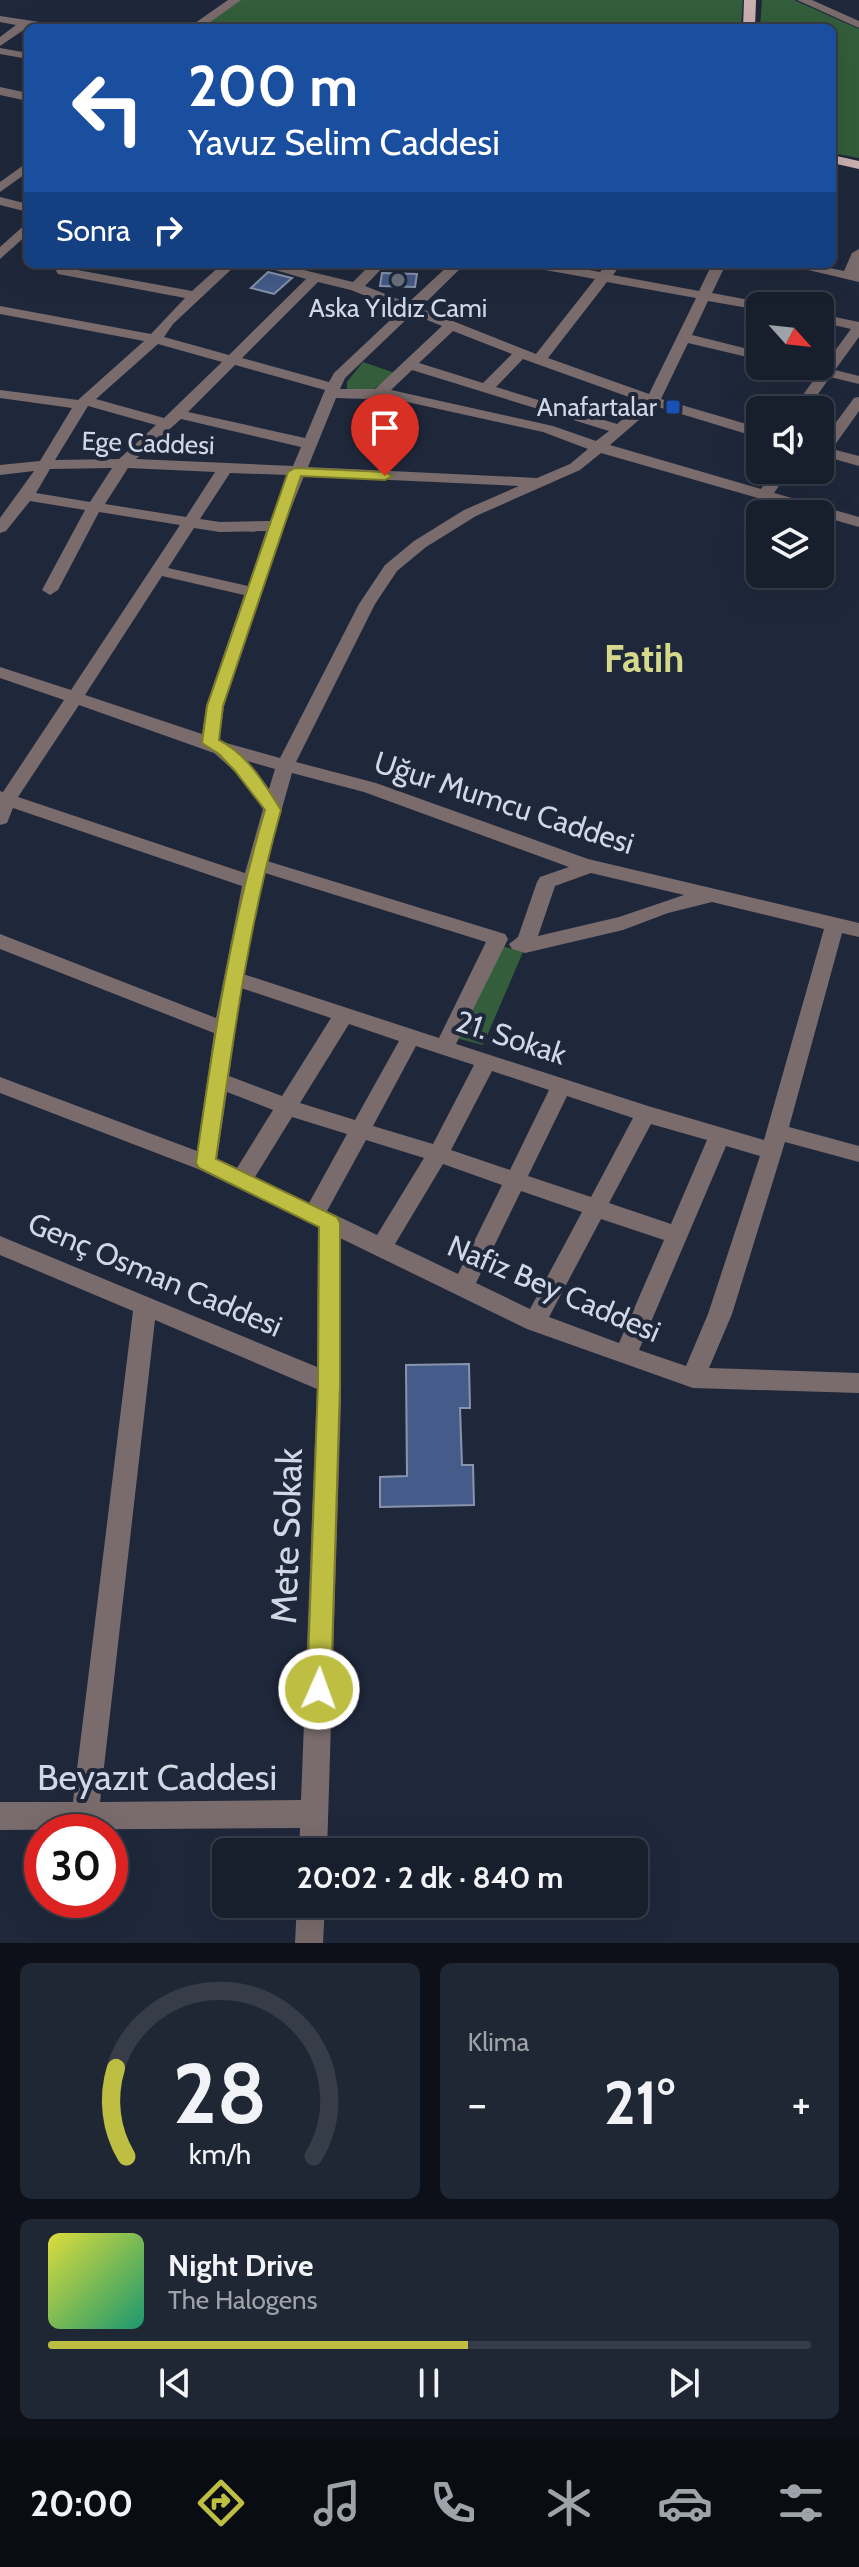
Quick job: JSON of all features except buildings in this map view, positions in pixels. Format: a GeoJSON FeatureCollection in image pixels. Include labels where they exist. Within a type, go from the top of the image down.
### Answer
{"type":"FeatureCollection","features":[{"type":"Feature","properties":{"kind":"main road"},"geometry":{"type":"LineString","coordinates":[[749,24],[750,0]]}},
{"type":"Feature","properties":{"kind":"main road"},"geometry":{"type":"LineString","coordinates":[[836,160],[859,165]]}},
{"type":"Feature","properties":{"kind":"street"},"geometry":{"type":"LineString","coordinates":[[200,24],[235,0]]}},
{"type":"Feature","properties":{"kind":"street"},"geometry":{"type":"LineString","coordinates":[[803,0],[859,25]]}},
{"type":"Feature","properties":{"kind":"street"},"geometry":{"type":"LineString","coordinates":[[817,6],[835,0]]}},
{"type":"Feature","properties":{"kind":"street"},"geometry":{"type":"LineString","coordinates":[[844,19],[859,13]]}},
{"type":"Feature","properties":{"kind":"street"},"geometry":{"type":"LineString","coordinates":[[0,19],[38,24]]}},
{"type":"Feature","properties":{"kind":"street"},"geometry":{"type":"LineString","coordinates":[[0,43],[24,24]]}},
{"type":"Feature","properties":{"kind":"street"},"geometry":{"type":"LineString","coordinates":[[0,51],[24,55]]}},
{"type":"Feature","properties":{"kind":"street"},"geometry":{"type":"LineString","coordinates":[[0,91],[24,96]]}},
{"type":"Feature","properties":{"kind":"street"},"geometry":{"type":"LineString","coordinates":[[0,188],[24,169]]}},
{"type":"Feature","properties":{"kind":"street"},"geometry":{"type":"LineString","coordinates":[[0,201],[24,207]]}},
{"type":"Feature","properties":{"kind":"street"},"geometry":{"type":"LineString","coordinates":[[3,248],[24,230]]}},
{"type":"Feature","properties":{"kind":"street"},"geometry":{"type":"LineString","coordinates":[[811,268],[854,277],[859,253]]}},
{"type":"Feature","properties":{"kind":"street"},"geometry":{"type":"LineString","coordinates":[[66,268],[63,271],[194,296]]}},
{"type":"Feature","properties":{"kind":"street"},"geometry":{"type":"LineString","coordinates":[[0,528],[26,496],[83,403],[155,339],[168,321],[226,268]]}},
{"type":"Feature","properties":{"kind":"street"},"geometry":{"type":"LineString","coordinates":[[278,268],[356,287],[520,354],[653,401],[746,429]]}},
{"type":"Feature","properties":{"kind":"street"},"geometry":{"type":"LineString","coordinates":[[356,287],[375,268]]}},
{"type":"Feature","properties":{"kind":"street"},"geometry":{"type":"LineString","coordinates":[[273,810],[257,784],[218,746],[215,706],[253,592],[295,472],[339,376],[454,268]]}},
{"type":"Feature","properties":{"kind":"street"},"geometry":{"type":"LineString","coordinates":[[554,268],[746,303]]}},
{"type":"Feature","properties":{"kind":"street"},"geometry":{"type":"LineString","coordinates":[[539,360],[611,268]]}},
{"type":"Feature","properties":{"kind":"street"},"geometry":{"type":"LineString","coordinates":[[206,1163],[232,978],[255,873],[285,765],[367,604],[391,568],[406,554],[442,529],[575,467],[653,401],[717,268]]}},
{"type":"Feature","properties":{"kind":"street"},"geometry":{"type":"LineString","coordinates":[[50,590],[94,508],[123,463],[173,419],[315,277]]}},
{"type":"Feature","properties":{"kind":"street"},"geometry":{"type":"LineString","coordinates":[[0,310],[155,339],[332,390],[366,395],[380,392],[548,429],[598,447],[859,522]]}},
{"type":"Feature","properties":{"kind":"street"},"geometry":{"type":"LineString","coordinates":[[834,323],[858,331],[834,363]]}},
{"type":"Feature","properties":{"kind":"street"},"geometry":{"type":"LineString","coordinates":[[380,392],[451,325]]}},
{"type":"Feature","properties":{"kind":"street"},"geometry":{"type":"LineString","coordinates":[[682,337],[746,353]]}},
{"type":"Feature","properties":{"kind":"street"},"geometry":{"type":"LineString","coordinates":[[486,388],[520,354]]}},
{"type":"Feature","properties":{"kind":"street"},"geometry":{"type":"LineString","coordinates":[[410,365],[619,429]]}},
{"type":"Feature","properties":{"kind":"street"},"geometry":{"type":"LineString","coordinates":[[834,374],[859,380]]}},
{"type":"Feature","properties":{"kind":"street"},"geometry":{"type":"LineString","coordinates":[[0,394],[83,403],[309,444]]}},
{"type":"Feature","properties":{"kind":"street"},"geometry":{"type":"LineString","coordinates":[[834,433],[859,401]]}},
{"type":"Feature","properties":{"kind":"street"},"geometry":{"type":"LineString","coordinates":[[834,454],[859,461]]}},
{"type":"Feature","properties":{"kind":"street","name":"Ege Caddesi"},"geometry":{"type":"LineString","coordinates":[[0,470],[44,465],[123,463],[542,482]]}},
{"type":"Feature","properties":{"kind":"street"},"geometry":{"type":"LineString","coordinates":[[225,469],[76,699],[2,805],[525,946],[623,923],[663,907],[712,895]]}},
{"type":"Feature","properties":{"kind":"street"},"geometry":{"type":"LineString","coordinates":[[764,495],[772,484]]}},
{"type":"Feature","properties":{"kind":"street"},"geometry":{"type":"LineString","coordinates":[[26,496],[220,527],[276,526]]}},
{"type":"Feature","properties":{"kind":"street"},"geometry":{"type":"LineString","coordinates":[[160,571],[253,592]]}},
{"type":"Feature","properties":{"kind":"street","name":"Uğur Mumcu Caddesi"},"geometry":{"type":"LineString","coordinates":[[0,672],[218,746],[370,787],[541,852],[859,930]]}},
{"type":"Feature","properties":{"kind":"street"},"geometry":{"type":"LineString","coordinates":[[525,946],[547,882],[591,866]]}},
{"type":"Feature","properties":{"kind":"street"},"geometry":{"type":"LineString","coordinates":[[693,1378],[720,1314],[775,1142],[835,924]]}},
{"type":"Feature","properties":{"kind":"street"},"geometry":{"type":"LineString","coordinates":[[444,1048],[498,939]]}},
{"type":"Feature","properties":{"kind":"street"},"geometry":{"type":"LineString","coordinates":[[0,941],[224,1029]]}},
{"type":"Feature","properties":{"kind":"street","name":"21. Sokak"},"geometry":{"type":"LineString","coordinates":[[232,978],[720,1136],[859,1154]]}},
{"type":"Feature","properties":{"kind":"street"},"geometry":{"type":"LineString","coordinates":[[241,1180],[343,1016]]}},
{"type":"Feature","properties":{"kind":"street"},"geometry":{"type":"LineString","coordinates":[[322,1219],[360,1130],[411,1037]]}},
{"type":"Feature","properties":{"kind":"street"},"geometry":{"type":"LineString","coordinates":[[381,1248],[438,1154],[486,1062]]}},
{"type":"Feature","properties":{"kind":"street"},"geometry":{"type":"LineString","coordinates":[[218,1080],[287,1107],[438,1154],[679,1236]]}},
{"type":"Feature","properties":{"kind":"street","name":"Nafiz Bey Caddesi"},"geometry":{"type":"LineString","coordinates":[[0,1085],[206,1163],[535,1322],[625,1356],[693,1378],[859,1383]]}},
{"type":"Feature","properties":{"kind":"street"},"geometry":{"type":"LineString","coordinates":[[463,1286],[562,1086]]}},
{"type":"Feature","properties":{"kind":"street"},"geometry":{"type":"LineString","coordinates":[[535,1322],[646,1114]]}},
{"type":"Feature","properties":{"kind":"street"},"geometry":{"type":"LineString","coordinates":[[625,1356],[720,1136]]}},
{"type":"Feature","properties":{"kind":"street","name":"Mete Sokak"},"geometry":{"type":"LineString","coordinates":[[313,1838],[329,1383],[322,1219]]}},
{"type":"Feature","properties":{"kind":"street","name":"Genç Osman Caddesi"},"geometry":{"type":"LineString","coordinates":[[0,1245],[329,1383]]}},
{"type":"Feature","properties":{"kind":"street"},"geometry":{"type":"LineString","coordinates":[[85,1814],[145,1305]]}},
{"type":"Feature","properties":{"kind":"street","name":"Beyazıt Caddesi"},"geometry":{"type":"LineString","coordinates":[[128,1815],[314,1814]]}},
{"type":"Feature","properties":{"kind":"street","name":"Beyazıt Caddesi"},"geometry":{"type":"LineString","coordinates":[[0,1816],[24,1816]]}},
{"type":"Feature","properties":{"kind":"street"},"geometry":{"type":"LineString","coordinates":[[309,1943],[310,1918]]}},
{"type":"Feature","properties":{"kind":"green space"},"geometry":{"type":"Polygon","coordinates":[[[240,0],[743,0],[741,24],[206,24],[240,0]]]}},
{"type":"Feature","properties":{"kind":"green space"},"geometry":{"type":"Polygon","coordinates":[[[762,0],[794,0],[859,29],[859,158],[836,154],[836,24],[760,24],[762,0]]]}},
{"type":"Feature","properties":{"kind":"green space"},"geometry":{"type":"Polygon","coordinates":[[[363,362],[395,373],[371,391],[347,390],[347,382],[363,362]]]}},
{"type":"Feature","properties":{"kind":"green space"},"geometry":{"type":"Polygon","coordinates":[[[498,945],[523,952],[483,1045],[456,1038],[498,945]]]}},
{"type":"Feature","properties":{"kind":"place","name":"Aska Yıldız Cami"},"geometry":{"type":"Point","coordinates":[398,280]}},
{"type":"Feature","properties":{"kind":"place","name":"Anafartalar"},"geometry":{"type":"Point","coordinates":[673,407]}},
{"type":"Feature","properties":{"kind":"district","name":"Fatih"},"geometry":{"type":"Point","coordinates":[644,659]}},
{"type":"Feature","properties":{"kind":"route"},"geometry":{"type":"LineString","coordinates":[[319,1689],[329,1383],[329,1223],[206,1163],[232,978],[257,864],[273,810],[257,784],[225,750],[210,743],[215,706],[295,472],[385,476]]}}]}
